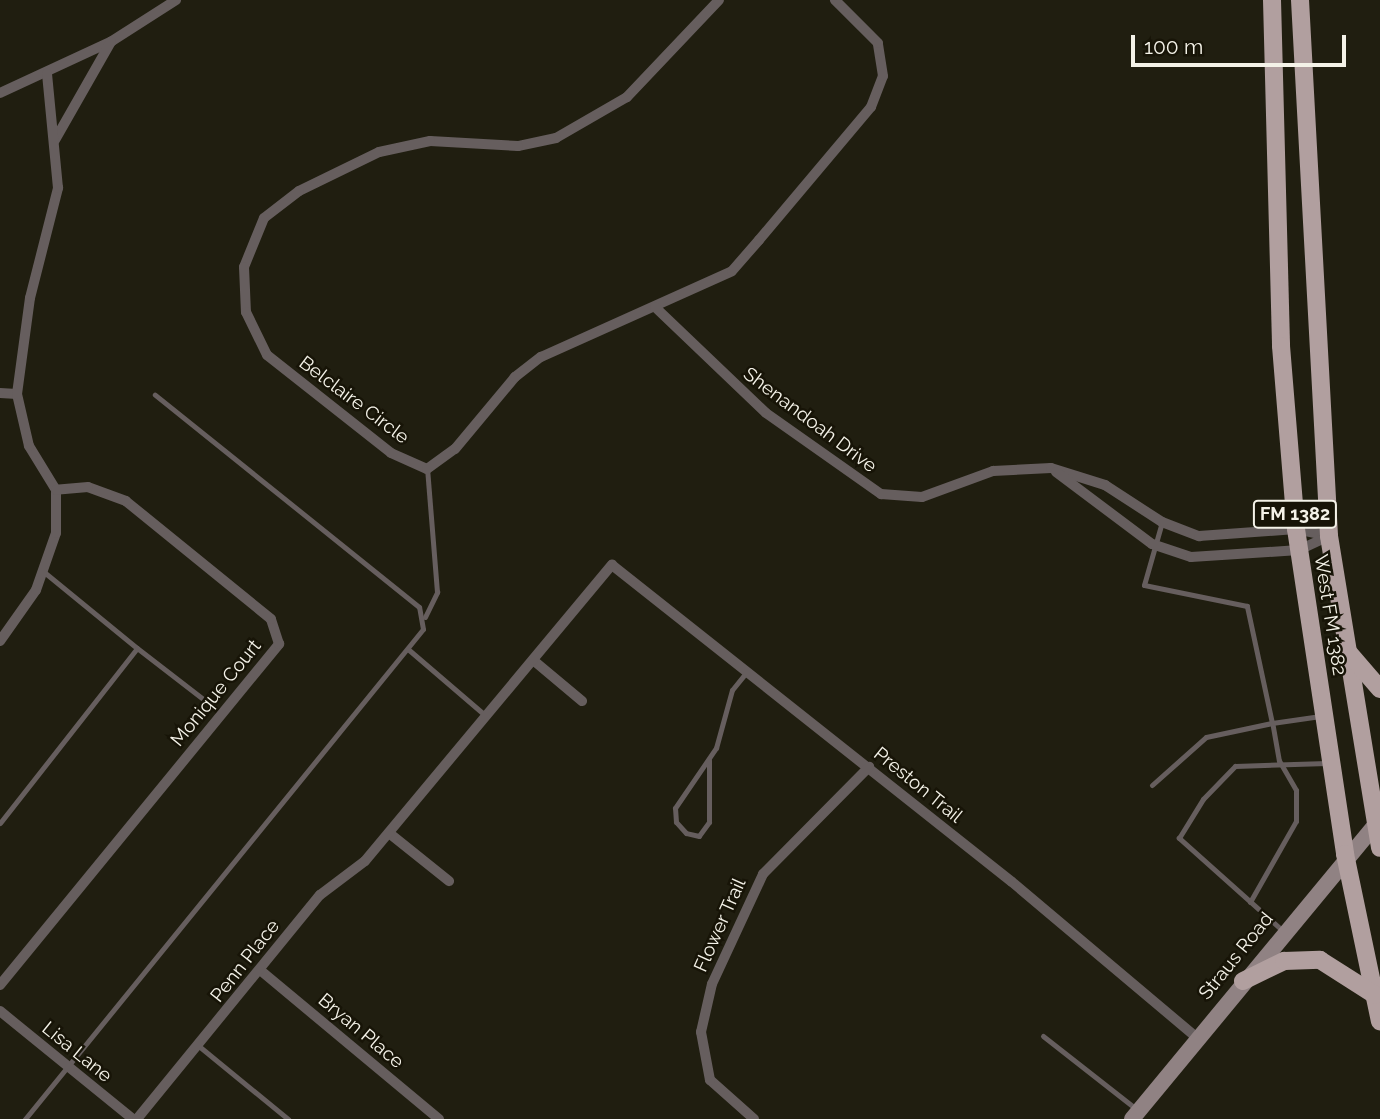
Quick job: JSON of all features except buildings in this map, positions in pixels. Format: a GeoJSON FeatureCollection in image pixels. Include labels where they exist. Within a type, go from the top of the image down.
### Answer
{"type":"FeatureCollection","features":[{"type":"Feature","properties":{"kind":"main road","name":"West FM 1382"},"geometry":{"type":"LineString","coordinates":[[1272,0],[1281,346],[1296,529],[1345,854],[1380,1021]]}},
{"type":"Feature","properties":{"kind":"main road","name":"West FM 1382"},"geometry":{"type":"LineString","coordinates":[[1300,0],[1329,536],[1344,645],[1378,817],[1380,848]]}},
{"type":"Feature","properties":{"kind":"main road"},"geometry":{"type":"LineString","coordinates":[[1344,645],[1380,688]]}},
{"type":"Feature","properties":{"kind":"main road"},"geometry":{"type":"LineString","coordinates":[[1243,981],[1284,961],[1320,960],[1374,995]]}},
{"type":"Feature","properties":{"kind":"street"},"geometry":{"type":"LineString","coordinates":[[0,93],[47,74],[112,41],[176,0]]}},
{"type":"Feature","properties":{"kind":"street","name":"Belclaire Circle"},"geometry":{"type":"LineString","coordinates":[[427,469],[391,453],[267,355],[246,312],[244,267],[264,218],[299,191],[379,152],[430,141],[518,146],[555,138],[600,117],[719,0]]}},
{"type":"Feature","properties":{"kind":"street"},"geometry":{"type":"LineString","coordinates":[[427,469],[541,357],[732,271],[871,107],[883,76],[878,43],[835,0]]}},
{"type":"Feature","properties":{"kind":"street"},"geometry":{"type":"LineString","coordinates":[[54,143],[80,87],[112,41]]}},
{"type":"Feature","properties":{"kind":"street"},"geometry":{"type":"LineString","coordinates":[[0,641],[44,572],[56,533],[56,490],[29,446],[17,394],[30,298],[58,187],[47,74]]}},
{"type":"Feature","properties":{"kind":"street","name":"Shenandoah Drive"},"geometry":{"type":"LineString","coordinates":[[655,307],[766,413],[881,495],[922,498],[993,471],[1051,468],[1105,485],[1162,522],[1199,536],[1225,538],[1296,529],[1329,536]]}},
{"type":"Feature","properties":{"kind":"street"},"geometry":{"type":"LineString","coordinates":[[0,393],[17,394]]}},
{"type":"Feature","properties":{"kind":"street"},"geometry":{"type":"LineString","coordinates":[[1051,468],[1152,544],[1219,559],[1299,551],[1329,536]]}},
{"type":"Feature","properties":{"kind":"street","name":"Monique Court"},"geometry":{"type":"LineString","coordinates":[[0,985],[279,644],[271,619],[126,501],[88,487],[56,490]]}},
{"type":"Feature","properties":{"kind":"street","name":"Penn Place"},"geometry":{"type":"LineString","coordinates":[[135,1119],[200,1047],[320,895],[389,833],[612,565]]}},
{"type":"Feature","properties":{"kind":"street","name":"Preston Trail"},"geometry":{"type":"LineString","coordinates":[[612,565],[746,673],[869,767],[1197,1038]]}},
{"type":"Feature","properties":{"kind":"street"},"geometry":{"type":"LineString","coordinates":[[533,660],[582,701]]}},
{"type":"Feature","properties":{"kind":"street","name":"Flower Trail"},"geometry":{"type":"LineString","coordinates":[[754,1119],[710,1080],[701,1032],[712,984],[762,874],[869,767]]}},
{"type":"Feature","properties":{"kind":"street","name":"Straus Road"},"geometry":{"type":"LineString","coordinates":[[1136,1115],[1345,854],[1378,817]]}},
{"type":"Feature","properties":{"kind":"street"},"geometry":{"type":"LineString","coordinates":[[389,833],[449,881]]}},
{"type":"Feature","properties":{"kind":"street","name":"Bryan Place"},"geometry":{"type":"LineString","coordinates":[[260,970],[439,1119]]}},
{"type":"Feature","properties":{"kind":"street","name":"Lisa Lane"},"geometry":{"type":"LineString","coordinates":[[0,1011],[66,1067],[135,1119]]}},
{"type":"Feature","properties":{"kind":"lane"},"geometry":{"type":"LineString","coordinates":[[155,395],[425,617]]}},
{"type":"Feature","properties":{"kind":"lane"},"geometry":{"type":"LineString","coordinates":[[25,1119],[409,650],[437,592],[427,469]]}},
{"type":"Feature","properties":{"kind":"lane"},"geometry":{"type":"LineString","coordinates":[[1162,522],[1152,544],[1143,582],[1147,588],[1247,606],[1279,761],[1296,790],[1296,821],[1250,902]]}},
{"type":"Feature","properties":{"kind":"lane"},"geometry":{"type":"LineString","coordinates":[[44,572],[222,713]]}},
{"type":"Feature","properties":{"kind":"lane"},"geometry":{"type":"LineString","coordinates":[[0,823],[137,648]]}},
{"type":"Feature","properties":{"kind":"lane"},"geometry":{"type":"LineString","coordinates":[[409,650],[487,716]]}},
{"type":"Feature","properties":{"kind":"lane"},"geometry":{"type":"LineString","coordinates":[[709,760],[709,822],[699,836],[686,833],[676,822],[675,808],[709,760],[732,690],[746,673]]}},
{"type":"Feature","properties":{"kind":"lane"},"geometry":{"type":"LineString","coordinates":[[1152,785],[1206,737],[1272,723],[1324,716]]}},
{"type":"Feature","properties":{"kind":"lane"},"geometry":{"type":"LineString","coordinates":[[1283,931],[1179,838],[1203,799],[1235,766],[1279,761],[1331,762]]}},
{"type":"Feature","properties":{"kind":"lane"},"geometry":{"type":"LineString","coordinates":[[1043,1036],[1136,1115]]}},
{"type":"Feature","properties":{"kind":"lane"},"geometry":{"type":"LineString","coordinates":[[200,1047],[288,1119]]}}]}
